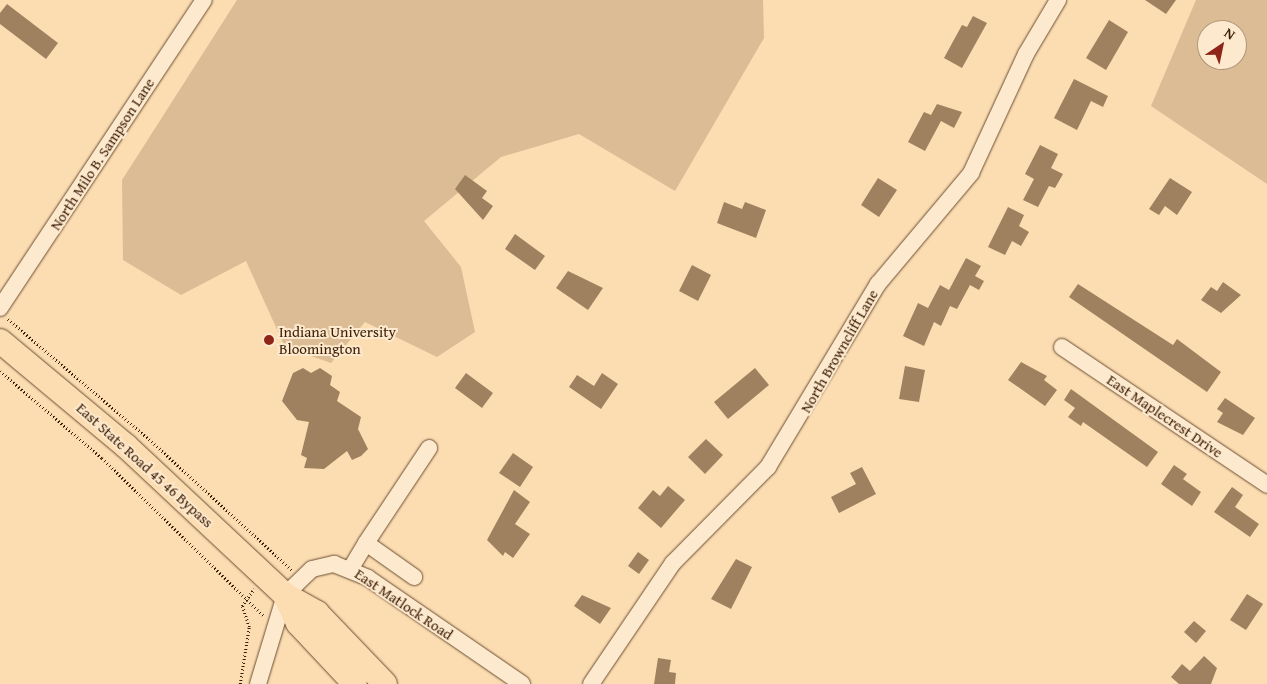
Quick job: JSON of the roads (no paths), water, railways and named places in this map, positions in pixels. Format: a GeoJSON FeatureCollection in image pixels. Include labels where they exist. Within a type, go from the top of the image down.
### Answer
{"type":"FeatureCollection","features":[{"type":"Feature","properties":{"kind":"highway","name":"East State Road 45 46 Bypass"},"geometry":{"type":"LineString","coordinates":[[0,341],[147,465],[285,595]]}},
{"type":"Feature","properties":{"kind":"highway"},"geometry":{"type":"LineString","coordinates":[[285,595],[298,624],[355,684]]}},
{"type":"Feature","properties":{"kind":"highway"},"geometry":{"type":"LineString","coordinates":[[285,595],[318,613],[385,684]]}},
{"type":"Feature","properties":{"kind":"street","name":"North Milo B. Sampson Lane"},"geometry":{"type":"LineString","coordinates":[[0,308],[204,0]]}},
{"type":"Feature","properties":{"kind":"street","name":"North Browncliff Lane"},"geometry":{"type":"LineString","coordinates":[[592,684],[673,563],[768,467],[878,284],[971,173],[1026,54],[1058,0]]}},
{"type":"Feature","properties":{"kind":"street","name":"East Maplecrest Drive"},"geometry":{"type":"LineString","coordinates":[[1062,347],[1267,485]]}},
{"type":"Feature","properties":{"kind":"street"},"geometry":{"type":"LineString","coordinates":[[351,568],[429,448]]}},
{"type":"Feature","properties":{"kind":"street"},"geometry":{"type":"LineString","coordinates":[[366,543],[414,577]]}},
{"type":"Feature","properties":{"kind":"street","name":"East Matlock Road"},"geometry":{"type":"LineString","coordinates":[[285,595],[318,566],[351,568],[522,684]]}},
{"type":"Feature","properties":{"kind":"street"},"geometry":{"type":"LineString","coordinates":[[258,684],[285,595]]}},
{"type":"Feature","properties":{"kind":"place","name":"Indiana University Bloomington"},"geometry":{"type":"Point","coordinates":[269,340]}}]}
